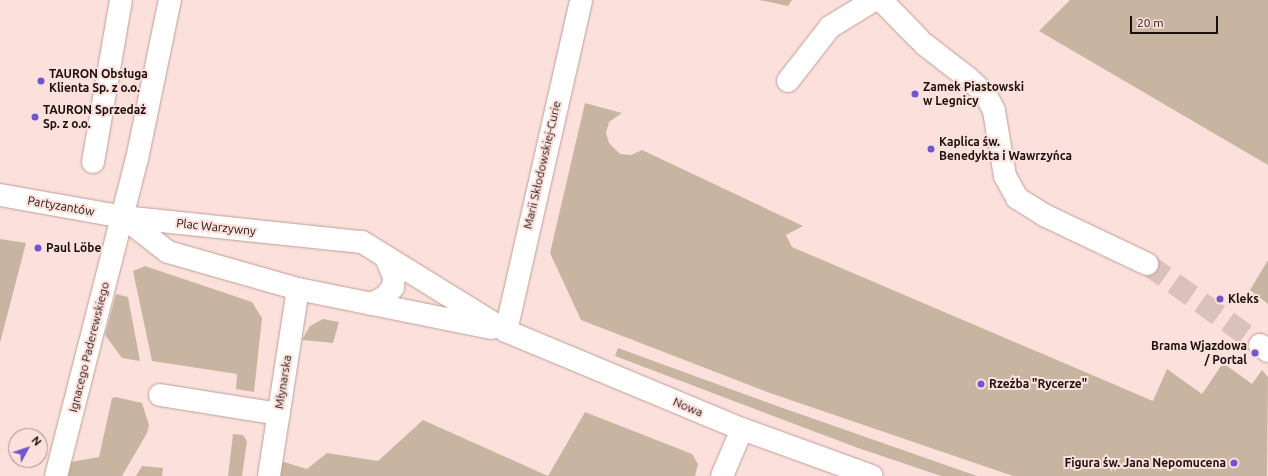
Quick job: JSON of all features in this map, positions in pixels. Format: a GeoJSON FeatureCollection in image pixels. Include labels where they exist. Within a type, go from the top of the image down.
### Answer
{"type":"FeatureCollection","features":[{"type":"Feature","properties":{"kind":"street"},"geometry":{"type":"LineString","coordinates":[[93,162],[121,0]]}},
{"type":"Feature","properties":{"kind":"street"},"geometry":{"type":"LineString","coordinates":[[170,0],[123,217],[168,252],[298,289],[506,331]]}},
{"type":"Feature","properties":{"kind":"street","name":"Marii Skłodowskiej-Curie"},"geometry":{"type":"LineString","coordinates":[[506,331],[581,0]]}},
{"type":"Feature","properties":{"kind":"street"},"geometry":{"type":"LineString","coordinates":[[788,81],[830,27],[874,0]]}},
{"type":"Feature","properties":{"kind":"street"},"geometry":{"type":"LineString","coordinates":[[881,0],[921,42],[968,78],[986,95],[994,112],[1005,176],[1017,198],[1046,216],[1147,264]]}},
{"type":"Feature","properties":{"kind":"street","name":"Partyzantów"},"geometry":{"type":"LineString","coordinates":[[0,195],[123,217]]}},
{"type":"Feature","properties":{"kind":"street","name":"Plac Warzywny"},"geometry":{"type":"LineString","coordinates":[[123,217],[362,242],[506,331]]}},
{"type":"Feature","properties":{"kind":"street","name":"Ignacego Paderewskiego"},"geometry":{"type":"LineString","coordinates":[[56,476],[123,217]]}},
{"type":"Feature","properties":{"kind":"street"},"geometry":{"type":"LineString","coordinates":[[371,304],[385,297],[393,287],[394,276],[386,258]]}},
{"type":"Feature","properties":{"kind":"street","name":"Młynarska"},"geometry":{"type":"LineString","coordinates":[[269,476],[298,289]]}},
{"type":"Feature","properties":{"kind":"street","name":"Nowa"},"geometry":{"type":"LineString","coordinates":[[506,331],[742,429],[872,476]]}},
{"type":"Feature","properties":{"kind":"street"},"geometry":{"type":"LineString","coordinates":[[160,395],[278,414]]}},
{"type":"Feature","properties":{"kind":"street"},"geometry":{"type":"LineString","coordinates":[[722,476],[742,429]]}},
{"type":"Feature","properties":{"kind":"shaded area"},"geometry":{"type":"Polygon","coordinates":[[[759,0],[792,0],[788,6],[759,0]]]}},
{"type":"Feature","properties":{"kind":"shaded area"},"geometry":{"type":"Polygon","coordinates":[[[1070,0],[1268,0],[1268,165],[1039,31],[1070,0]]]}},
{"type":"Feature","properties":{"kind":"shaded area"},"geometry":{"type":"Polygon","coordinates":[[[585,103],[622,113],[609,122],[606,133],[609,143],[620,154],[631,155],[642,150],[803,226],[786,235],[792,247],[1153,401],[1167,369],[1202,394],[1223,363],[1252,384],[1262,370],[1268,377],[1267,476],[1013,476],[767,392],[581,320],[550,253],[585,103]]]}},
{"type":"Feature","properties":{"kind":"shaded area"},"geometry":{"type":"Polygon","coordinates":[[[0,239],[26,243],[0,343],[0,239]]]}},
{"type":"Feature","properties":{"kind":"shaded area"},"geometry":{"type":"Polygon","coordinates":[[[1268,260],[1268,304],[1250,290],[1268,260]]]}},
{"type":"Feature","properties":{"kind":"shaded area"},"geometry":{"type":"Polygon","coordinates":[[[145,266],[252,302],[262,318],[254,392],[236,389],[237,374],[152,361],[133,271],[145,266]]]}},
{"type":"Feature","properties":{"kind":"shaded area"},"geometry":{"type":"Polygon","coordinates":[[[116,294],[128,297],[140,361],[122,358],[105,335],[116,294]]]}},
{"type":"Feature","properties":{"kind":"shaded area"},"geometry":{"type":"Polygon","coordinates":[[[323,319],[339,322],[333,343],[302,340],[310,326],[323,319]]]}},
{"type":"Feature","properties":{"kind":"shaded area"},"geometry":{"type":"Polygon","coordinates":[[[618,348],[977,476],[941,476],[858,448],[615,356],[618,348]]]}},
{"type":"Feature","properties":{"kind":"shaded area"},"geometry":{"type":"Polygon","coordinates":[[[116,397],[142,403],[149,425],[147,433],[122,476],[68,476],[71,462],[99,457],[112,398],[116,397]]]}},
{"type":"Feature","properties":{"kind":"shaded area"},"geometry":{"type":"Polygon","coordinates":[[[585,412],[692,454],[698,464],[695,476],[548,476],[585,412]]]}},
{"type":"Feature","properties":{"kind":"shaded area"},"geometry":{"type":"Polygon","coordinates":[[[423,420],[548,476],[279,476],[281,461],[307,469],[327,453],[378,461],[423,420]]]}},
{"type":"Feature","properties":{"kind":"shaded area"},"geometry":{"type":"Polygon","coordinates":[[[233,434],[243,435],[247,441],[242,476],[228,476],[233,434]]]}},
{"type":"Feature","properties":{"kind":"shaded area"},"geometry":{"type":"Polygon","coordinates":[[[142,466],[163,468],[162,476],[136,476],[142,466]]]}},
{"type":"Feature","properties":{"kind":"tunnel"},"geometry":{"type":"LineString","coordinates":[[1147,264],[1260,345]]}},
{"type":"Feature","properties":{"kind":"place","name":"TAURON Obsługa Klienta Sp. z o.o."},"geometry":{"type":"Point","coordinates":[41,81]}},
{"type":"Feature","properties":{"kind":"place","name":"Zamek Piastowski w Legnicy"},"geometry":{"type":"Point","coordinates":[915,94]}},
{"type":"Feature","properties":{"kind":"place","name":"TAURON Sprzedaż Sp. z o.o."},"geometry":{"type":"Point","coordinates":[35,117]}},
{"type":"Feature","properties":{"kind":"place","name":"Kaplica św. Benedykta i Wawrzyńca"},"geometry":{"type":"Point","coordinates":[931,149]}},
{"type":"Feature","properties":{"kind":"place","name":"Paul Löbe"},"geometry":{"type":"Point","coordinates":[38,248]}},
{"type":"Feature","properties":{"kind":"place","name":"Kleks"},"geometry":{"type":"Point","coordinates":[1220,299]}},
{"type":"Feature","properties":{"kind":"place","name":"Brama Wjazdowa / Portal"},"geometry":{"type":"Point","coordinates":[1255,353]}},
{"type":"Feature","properties":{"kind":"place","name":"Rzeźba \"Rycerze\""},"geometry":{"type":"Point","coordinates":[981,384]}},
{"type":"Feature","properties":{"kind":"place","name":"Figura św. Jana Nepomucena"},"geometry":{"type":"Point","coordinates":[1234,463]}}]}
